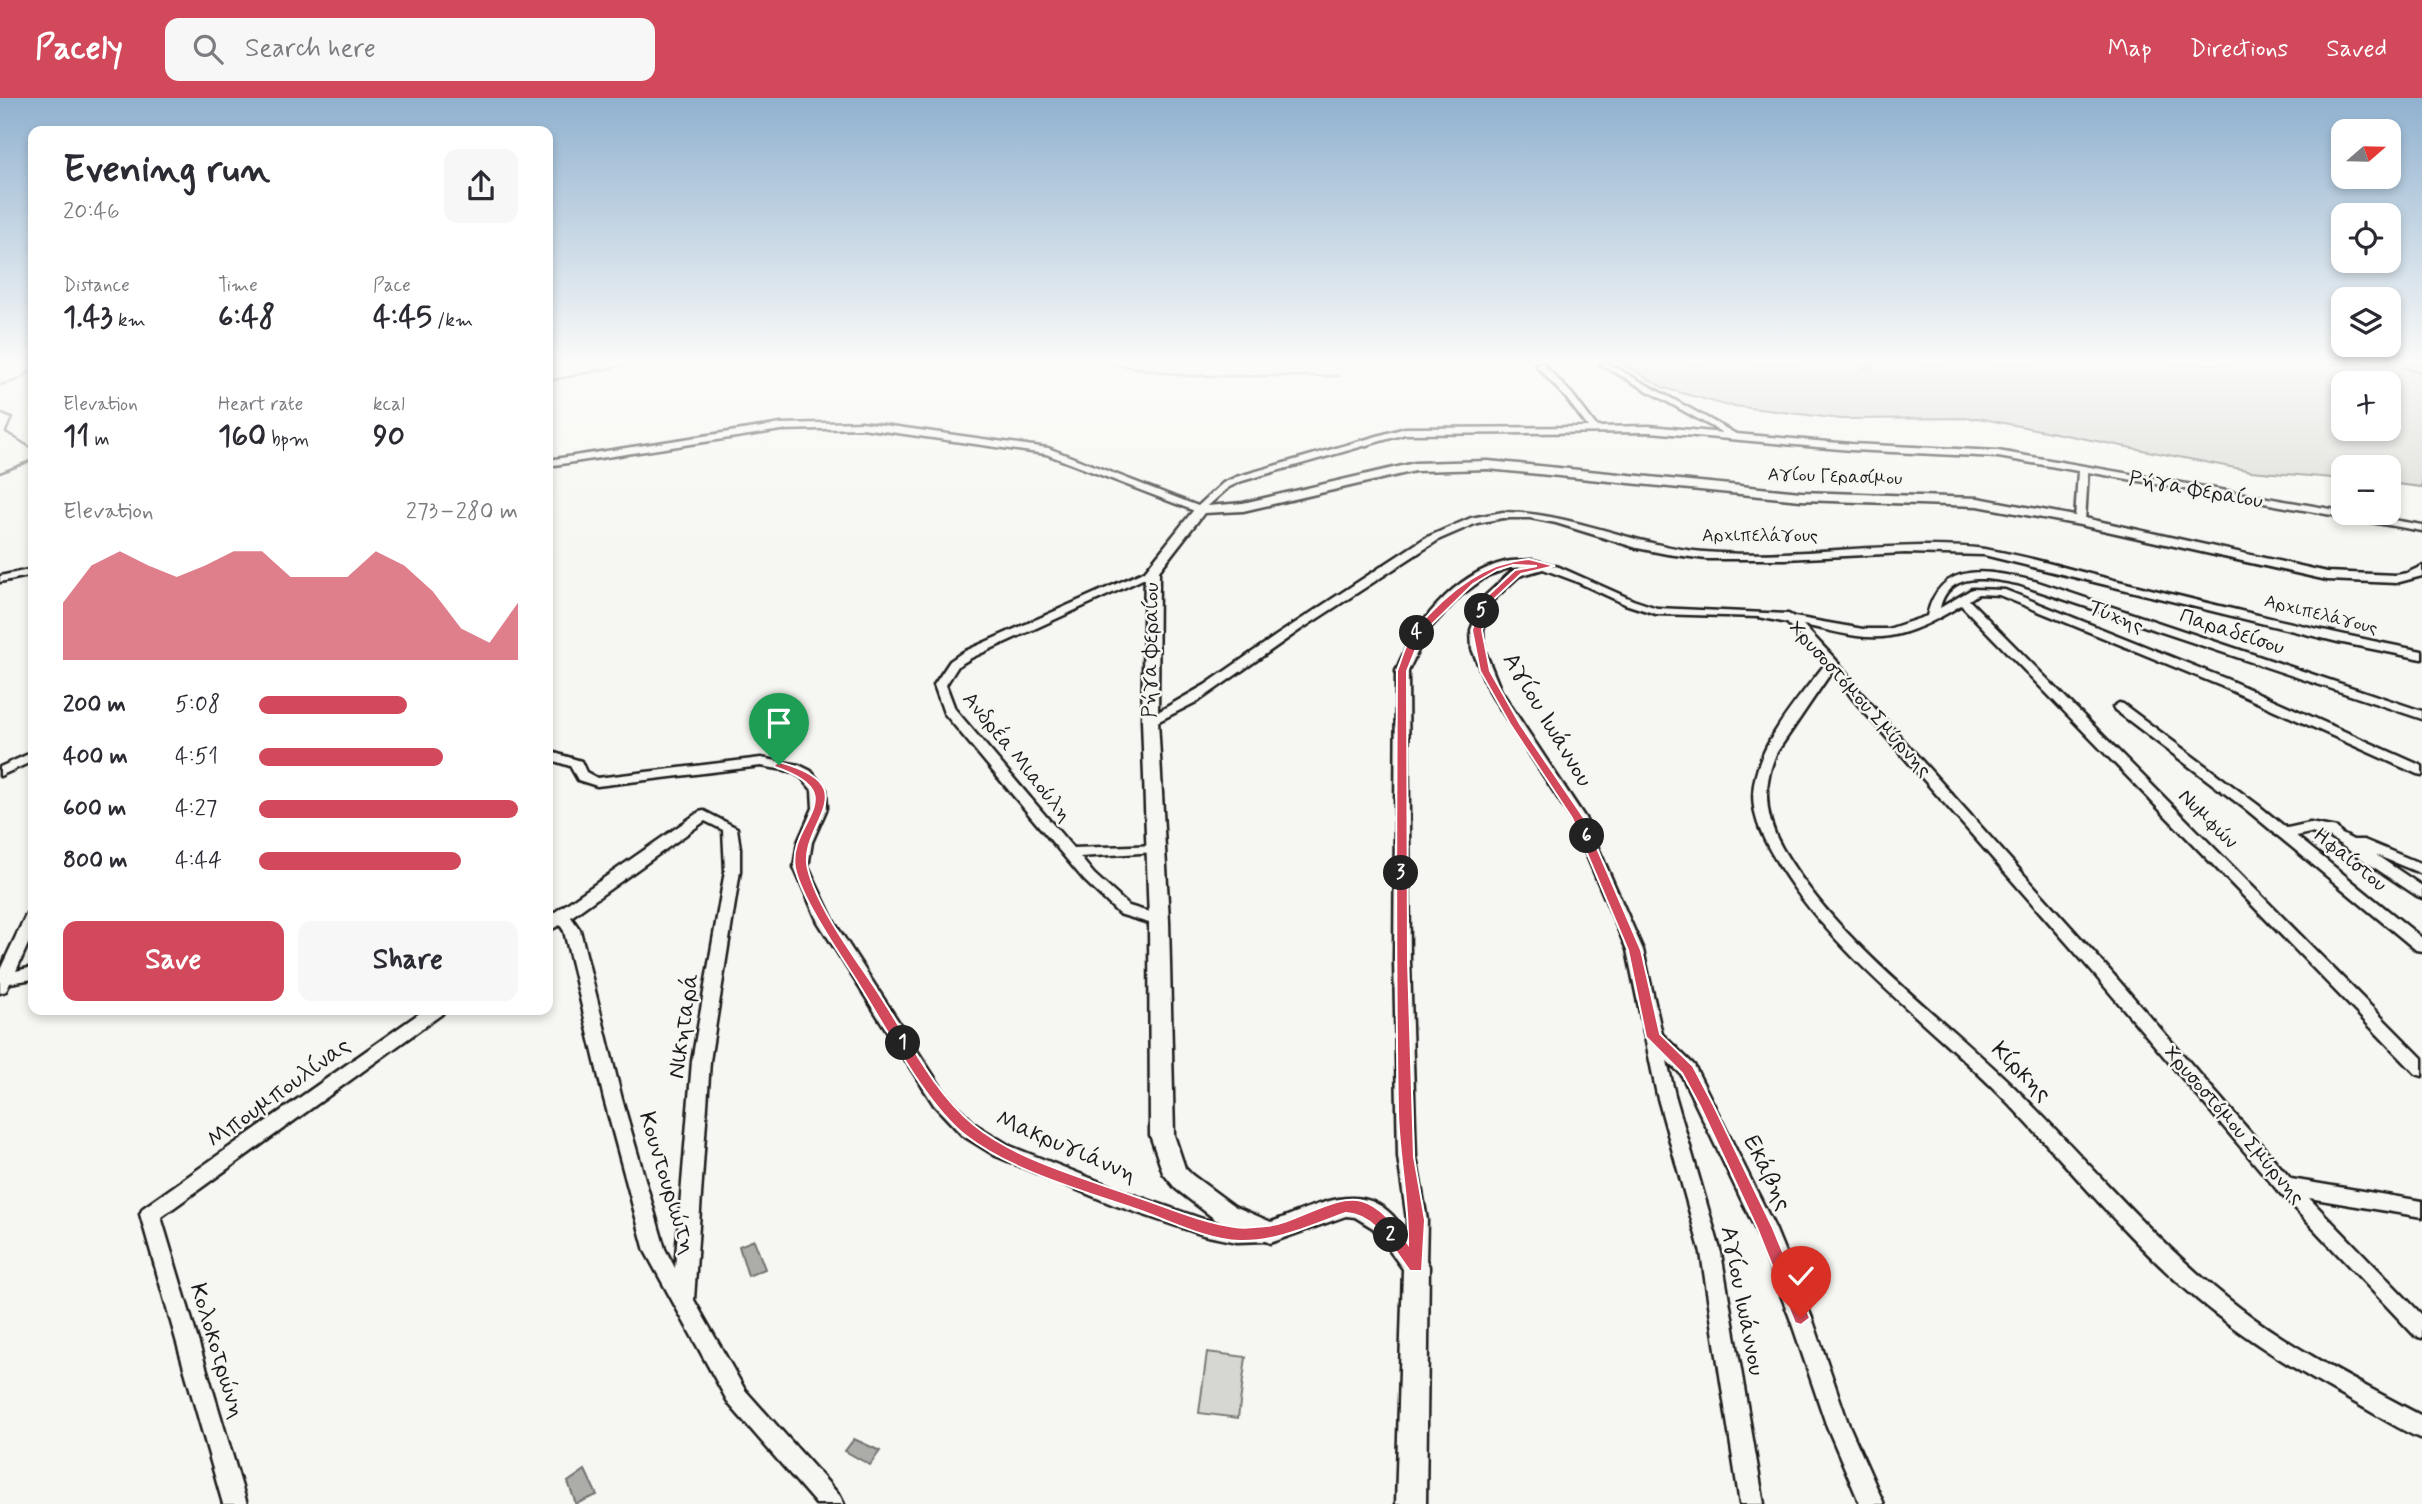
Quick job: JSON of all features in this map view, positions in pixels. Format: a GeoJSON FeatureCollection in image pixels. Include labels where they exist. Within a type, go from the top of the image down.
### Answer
{"type":"FeatureCollection","features":[{"type":"Feature","properties":{"kind":"street"},"geometry":{"type":"LineString","coordinates":[[553,462],[764,430]]}},
{"type":"Feature","properties":{"kind":"street"},"geometry":{"type":"LineString","coordinates":[[895,430],[1048,451],[1200,510]]}},
{"type":"Feature","properties":{"kind":"street","name":"Ρήγα Φεραίου"},"geometry":{"type":"LineString","coordinates":[[1270,1233],[1225,1213],[1199,1195],[1175,1173],[1162,1135],[1159,921],[1150,720],[1152,571],[1200,510],[1226,485],[1239,479],[1405,431],[1492,430]]}},
{"type":"Feature","properties":{"kind":"street","name":"Ρήγα Φεραίου"},"geometry":{"type":"LineString","coordinates":[[1658,430],[1886,449],[1973,452],[2422,528]]}},
{"type":"Feature","properties":{"kind":"street"},"geometry":{"type":"LineString","coordinates":[[1724,430],[1739,438]]}},
{"type":"Feature","properties":{"kind":"street","name":"Αγίου Γερασίμου"},"geometry":{"type":"LineString","coordinates":[[1200,510],[1243,507],[1385,472],[1447,464],[1520,467],[1801,496],[1954,499],[2080,521],[2327,576],[2388,580],[2411,576],[2422,570]]}},
{"type":"Feature","properties":{"kind":"street"},"geometry":{"type":"LineString","coordinates":[[2080,521],[2082,470]]}},
{"type":"Feature","properties":{"kind":"street","name":"Αρχιπελάγους"},"geometry":{"type":"LineString","coordinates":[[1150,720],[1179,709],[1299,625],[1442,533],[1479,519],[1501,515],[1555,518],[1639,545],[1710,555],[1786,555],[1941,548],[1984,552],[2339,638],[2422,655]]}},
{"type":"Feature","properties":{"kind":"street","name":"Χρυσοστόμου Σμύρνης"},"geometry":{"type":"LineString","coordinates":[[1411,1504],[1417,1220],[1407,1157],[1402,962],[1402,671],[1417,633],[1470,582],[1494,568],[1513,563],[1529,561],[1550,566],[1637,606],[1656,611],[1787,617],[1832,663],[1857,696],[2091,959],[2285,1186],[2422,1329]]}},
{"type":"Feature","properties":{"kind":"street","name":"Αγίου Ιωάννου"},"geometry":{"type":"LineString","coordinates":[[1550,566],[1518,572],[1487,600],[1477,630],[1478,649],[1495,691],[1578,818],[1611,888],[1635,950],[1666,1095],[1712,1253],[1752,1504]]}},
{"type":"Feature","properties":{"kind":"street","name":"Ανδρέα Μιαούλη"},"geometry":{"type":"LineString","coordinates":[[1152,571],[967,655],[954,664],[940,685],[949,710],[1039,814],[1067,853],[1124,910],[1159,921]]}},
{"type":"Feature","properties":{"kind":"street"},"geometry":{"type":"LineString","coordinates":[[0,579],[28,573]]}},
{"type":"Feature","properties":{"kind":"street","name":"Παραδείσου"},"geometry":{"type":"LineString","coordinates":[[1932,618],[1933,601],[1946,587],[1967,575],[1991,575],[2034,584],[2422,715]]}},
{"type":"Feature","properties":{"kind":"street","name":"Τύχης"},"geometry":{"type":"LineString","coordinates":[[1787,617],[1863,633],[1889,633],[1932,618],[1976,591],[2011,595],[2225,683],[2422,771]]}},
{"type":"Feature","properties":{"kind":"street","name":"Νυμφών"},"geometry":{"type":"LineString","coordinates":[[1962,600],[2422,1069]]}},
{"type":"Feature","properties":{"kind":"street","name":"Κίρκης"},"geometry":{"type":"LineString","coordinates":[[1832,663],[1769,753],[1760,778],[1762,811],[1770,838],[1794,880],[1879,971],[2012,1096],[2173,1265],[2235,1317],[2303,1362],[2422,1428]]}},
{"type":"Feature","properties":{"kind":"street","name":"Ηφαίστου"},"geometry":{"type":"LineString","coordinates":[[2119,707],[2284,834],[2422,946]]}},
{"type":"Feature","properties":{"kind":"street","name":"Μακρυγιάννη"},"geometry":{"type":"LineString","coordinates":[[553,757],[576,764],[578,773],[586,780],[597,782],[761,762],[794,768],[806,774],[819,790],[820,808],[805,842],[801,867],[840,946],[870,986],[940,1100],[969,1130],[1003,1151],[1076,1181],[1203,1227],[1237,1234],[1270,1233]]}},
{"type":"Feature","properties":{"kind":"street"},"geometry":{"type":"LineString","coordinates":[[0,772],[28,758]]}},
{"type":"Feature","properties":{"kind":"street","name":"Νικηταρά"},"geometry":{"type":"LineString","coordinates":[[554,921],[704,815],[730,828],[733,839],[727,906],[705,1027],[683,1302]]}},
{"type":"Feature","properties":{"kind":"street"},"geometry":{"type":"LineString","coordinates":[[2284,834],[2310,828],[2331,832],[2422,869]]}},
{"type":"Feature","properties":{"kind":"street"},"geometry":{"type":"LineString","coordinates":[[2331,832],[2422,893]]}},
{"type":"Feature","properties":{"kind":"street"},"geometry":{"type":"LineString","coordinates":[[1067,853],[1156,848]]}},
{"type":"Feature","properties":{"kind":"street","name":"Κουντουριώτη"},"geometry":{"type":"LineString","coordinates":[[554,921],[572,930],[655,1251],[737,1397],[832,1504]]}},
{"type":"Feature","properties":{"kind":"street"},"geometry":{"type":"LineString","coordinates":[[2,983],[28,928]]}},
{"type":"Feature","properties":{"kind":"street"},"geometry":{"type":"LineString","coordinates":[[2,983],[28,975]]}},
{"type":"Feature","properties":{"kind":"street","name":"Μπουμπουλίνας"},"geometry":{"type":"LineString","coordinates":[[150,1214],[429,1015]]}},
{"type":"Feature","properties":{"kind":"street","name":"Εκάβης"},"geometry":{"type":"LineString","coordinates":[[1653,1037],[1688,1070],[1765,1228],[1801,1318],[1837,1424],[1872,1504]]}},
{"type":"Feature","properties":{"kind":"street"},"geometry":{"type":"LineString","coordinates":[[2285,1186],[2422,1209]]}},
{"type":"Feature","properties":{"kind":"street"},"geometry":{"type":"LineString","coordinates":[[1270,1233],[1346,1206],[1360,1207],[1382,1222],[1416,1266]]}},
{"type":"Feature","properties":{"kind":"street","name":"Κολοκοτρώνη"},"geometry":{"type":"LineString","coordinates":[[150,1214],[235,1504]]}},
{"type":"Feature","properties":{"kind":"shaded area"},"geometry":{"type":"Polygon","coordinates":[[[2038,430],[2331,430],[2331,441],[2401,441],[2401,430],[2422,430],[2422,487],[2401,484],[2401,455],[2331,455],[2331,478],[2251,471],[2038,430]]]}},
{"type":"Feature","properties":{"kind":"shaded area"},"geometry":{"type":"Polygon","coordinates":[[[754,1240],[765,1269],[748,1276],[739,1246],[754,1240]]]}},
{"type":"Feature","properties":{"kind":"shaded area"},"geometry":{"type":"Polygon","coordinates":[[[1207,1352],[1246,1357],[1238,1418],[1199,1413],[1207,1352]]]}},
{"type":"Feature","properties":{"kind":"shaded area"},"geometry":{"type":"Polygon","coordinates":[[[854,1439],[880,1451],[870,1465],[845,1451],[854,1439]]]}},
{"type":"Feature","properties":{"kind":"shaded area"},"geometry":{"type":"Polygon","coordinates":[[[585,1470],[597,1495],[576,1504],[568,1482],[585,1470]]]}},
{"type":"Feature","properties":{"kind":"waterway"},"geometry":{"type":"LineString","coordinates":[[7,430],[6,432],[28,446]]}},
{"type":"Feature","properties":{"kind":"waterway"},"geometry":{"type":"LineString","coordinates":[[0,473],[28,462]]}},
{"type":"Feature","properties":{"kind":"route"},"geometry":{"type":"LineString","coordinates":[[779,765],[806,774],[819,790],[820,808],[805,842],[801,867],[826,922],[870,986],[940,1100],[969,1130],[1003,1151],[1121,1199],[1203,1227],[1237,1234],[1270,1233],[1327,1215],[1346,1206],[1360,1207],[1374,1214],[1382,1222],[1416,1266],[1417,1220],[1407,1157],[1402,962],[1402,671],[1417,633],[1470,582],[1503,565],[1529,561],[1550,566],[1518,572],[1487,600],[1477,630],[1478,649],[1485,671],[1515,724],[1578,818],[1615,898],[1635,950],[1653,1037],[1678,1057],[1707,1106],[1765,1228],[1801,1318]]}}]}
